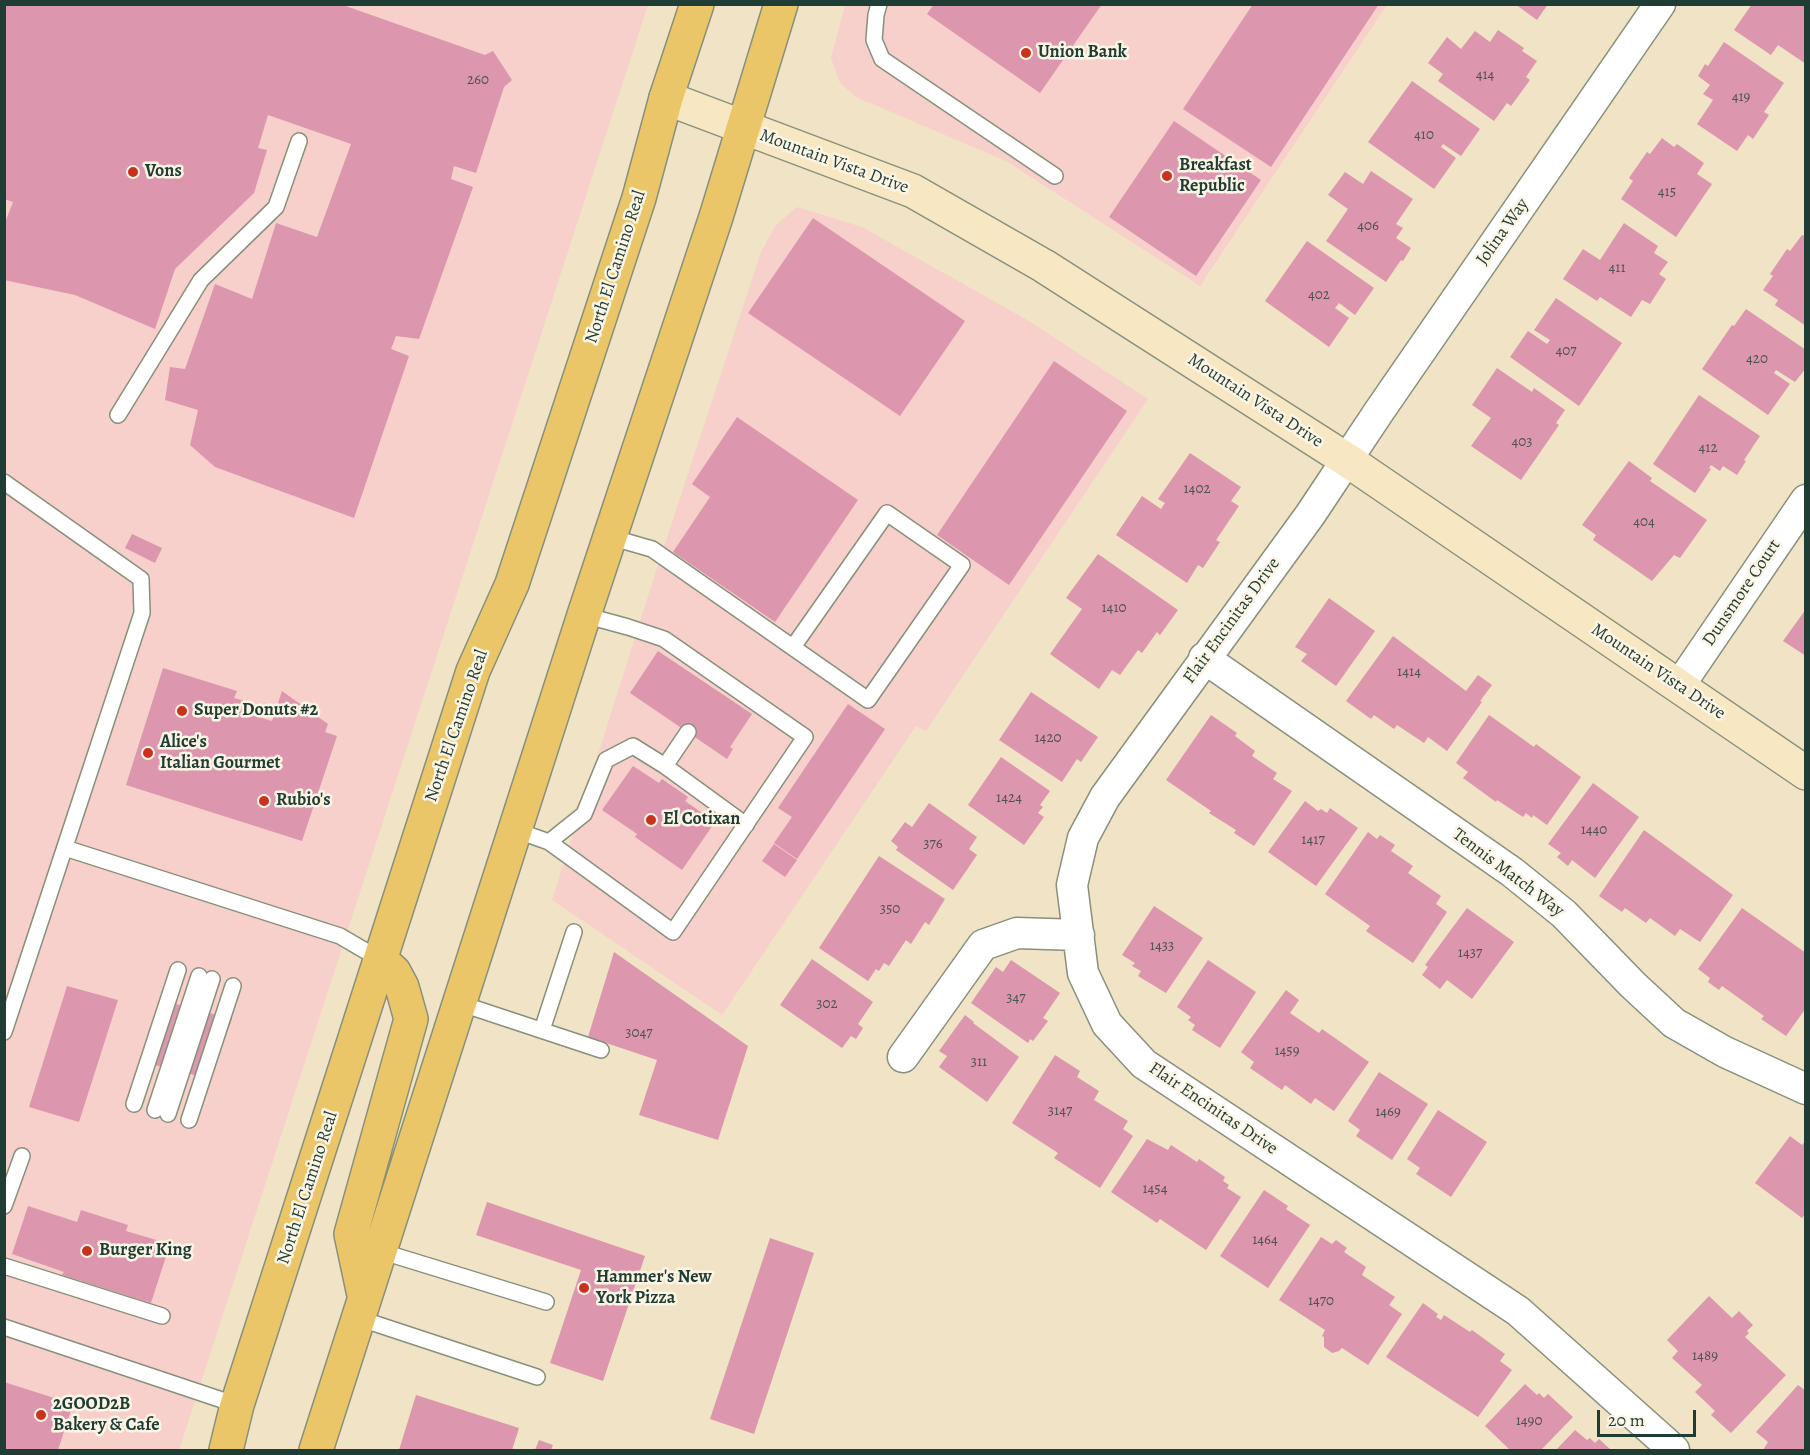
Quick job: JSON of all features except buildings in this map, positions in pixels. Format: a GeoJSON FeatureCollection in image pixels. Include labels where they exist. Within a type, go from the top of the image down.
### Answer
{"type":"FeatureCollection","features":[{"type":"Feature","properties":{"kind":"main road","name":"North El Camino Real"},"geometry":{"type":"LineString","coordinates":[[226,1450],[237,1405],[473,670],[512,584],[639,198],[666,98],[698,4]]}},
{"type":"Feature","properties":{"kind":"main road"},"geometry":{"type":"LineString","coordinates":[[316,1450],[781,4]]}},
{"type":"Feature","properties":{"kind":"main road","name":"Mountain Vista Drive"},"geometry":{"type":"LineString","coordinates":[[666,98],[913,190],[1078,286],[1347,460],[1806,773]]}},
{"type":"Feature","properties":{"kind":"main road"},"geometry":{"type":"LineString","coordinates":[[362,1307],[351,1234],[411,1019],[402,987],[394,972],[381,960]]}},
{"type":"Feature","properties":{"kind":"street","name":"Jolina Way"},"geometry":{"type":"LineString","coordinates":[[1347,460],[1660,4]]}},
{"type":"Feature","properties":{"kind":"street","name":"Flair Encinitas Drive"},"geometry":{"type":"LineString","coordinates":[[1347,460],[1105,797],[1083,838],[1072,885],[1083,973],[1107,1024],[1144,1064],[1518,1311],[1674,1450]]}},
{"type":"Feature","properties":{"kind":"street","name":"Dunsmore Court"},"geometry":{"type":"LineString","coordinates":[[1679,686],[1806,500]]}},
{"type":"Feature","properties":{"kind":"street","name":"Tennis Match Way"},"geometry":{"type":"LineString","coordinates":[[1204,658],[1512,872],[1564,914],[1633,986],[1674,1023],[1725,1052],[1806,1089]]}},
{"type":"Feature","properties":{"kind":"street"},"geometry":{"type":"LineString","coordinates":[[903,1057],[983,945],[1017,933],[1079,935]]}},
{"type":"Feature","properties":{"kind":"lane"},"geometry":{"type":"LineString","coordinates":[[879,4],[874,40],[882,59],[1055,176]]}},
{"type":"Feature","properties":{"kind":"lane"},"geometry":{"type":"LineString","coordinates":[[118,414],[201,280],[276,207],[298,141]]}},
{"type":"Feature","properties":{"kind":"lane"},"geometry":{"type":"LineString","coordinates":[[4,482],[141,579],[142,613],[4,1032]]}},
{"type":"Feature","properties":{"kind":"lane"},"geometry":{"type":"LineString","coordinates":[[610,537],[652,549],[868,700],[962,565],[886,513],[793,647]]}},
{"type":"Feature","properties":{"kind":"lane"},"geometry":{"type":"LineString","coordinates":[[515,830],[549,842],[673,932],[805,737],[720,685],[664,639],[584,615]]}},
{"type":"Feature","properties":{"kind":"lane"},"geometry":{"type":"LineString","coordinates":[[664,766],[688,732]]}},
{"type":"Feature","properties":{"kind":"lane"},"geometry":{"type":"LineString","coordinates":[[549,842],[584,814],[606,760],[633,746],[746,825]]}},
{"type":"Feature","properties":{"kind":"lane"},"geometry":{"type":"LineString","coordinates":[[65,848],[340,936],[381,960]]}},
{"type":"Feature","properties":{"kind":"lane"},"geometry":{"type":"LineString","coordinates":[[542,1030],[574,932]]}},
{"type":"Feature","properties":{"kind":"lane"},"geometry":{"type":"LineString","coordinates":[[134,1104],[178,970]]}},
{"type":"Feature","properties":{"kind":"lane"},"geometry":{"type":"LineString","coordinates":[[161,1112],[205,978]]}},
{"type":"Feature","properties":{"kind":"lane"},"geometry":{"type":"LineString","coordinates":[[189,1120],[233,986]]}},
{"type":"Feature","properties":{"kind":"lane"},"geometry":{"type":"LineString","coordinates":[[459,1003],[601,1050]]}},
{"type":"Feature","properties":{"kind":"lane"},"geometry":{"type":"LineString","coordinates":[[4,1206],[22,1156]]}},
{"type":"Feature","properties":{"kind":"lane"},"geometry":{"type":"LineString","coordinates":[[380,1251],[546,1302]]}},
{"type":"Feature","properties":{"kind":"lane"},"geometry":{"type":"LineString","coordinates":[[4,1266],[162,1316]]}},
{"type":"Feature","properties":{"kind":"lane"},"geometry":{"type":"LineString","coordinates":[[362,1307],[537,1377]]}},
{"type":"Feature","properties":{"kind":"lane"},"geometry":{"type":"LineString","coordinates":[[4,1327],[237,1405]]}},
{"type":"Feature","properties":{"kind":"shaded area"},"geometry":{"type":"Polygon","coordinates":[[[5,5],[648,5],[179,1450],[5,1450],[5,5]]]}},
{"type":"Feature","properties":{"kind":"shaded area"},"geometry":{"type":"Polygon","coordinates":[[[845,5],[1387,5],[1200,286],[1006,161],[856,97],[840,83],[831,58],[845,5]]]}},
{"type":"Feature","properties":{"kind":"shaded area"},"geometry":{"type":"Polygon","coordinates":[[[797,207],[862,227],[1029,321],[1148,399],[926,731],[916,726],[722,1015],[552,900],[656,571],[761,252],[776,225],[797,207]]]}},
{"type":"Feature","properties":{"kind":"place","name":"Union Bank"},"geometry":{"type":"Point","coordinates":[1026,53]}},
{"type":"Feature","properties":{"kind":"place","name":"Vons"},"geometry":{"type":"Point","coordinates":[133,172]}},
{"type":"Feature","properties":{"kind":"place","name":"Breakfast Republic"},"geometry":{"type":"Point","coordinates":[1167,176]}},
{"type":"Feature","properties":{"kind":"place","name":"Super Donuts #2"},"geometry":{"type":"Point","coordinates":[182,711]}},
{"type":"Feature","properties":{"kind":"place","name":"Alice's Italian Gourmet"},"geometry":{"type":"Point","coordinates":[148,753]}},
{"type":"Feature","properties":{"kind":"place","name":"Rubio's"},"geometry":{"type":"Point","coordinates":[264,801]}},
{"type":"Feature","properties":{"kind":"place","name":"El Cotixan"},"geometry":{"type":"Point","coordinates":[651,820]}},
{"type":"Feature","properties":{"kind":"place","name":"Burger King"},"geometry":{"type":"Point","coordinates":[87,1251]}},
{"type":"Feature","properties":{"kind":"place","name":"Hammer's New York Pizza"},"geometry":{"type":"Point","coordinates":[584,1288]}},
{"type":"Feature","properties":{"kind":"place","name":"2GOOD2B Bakery & Cafe"},"geometry":{"type":"Point","coordinates":[41,1415]}}]}
